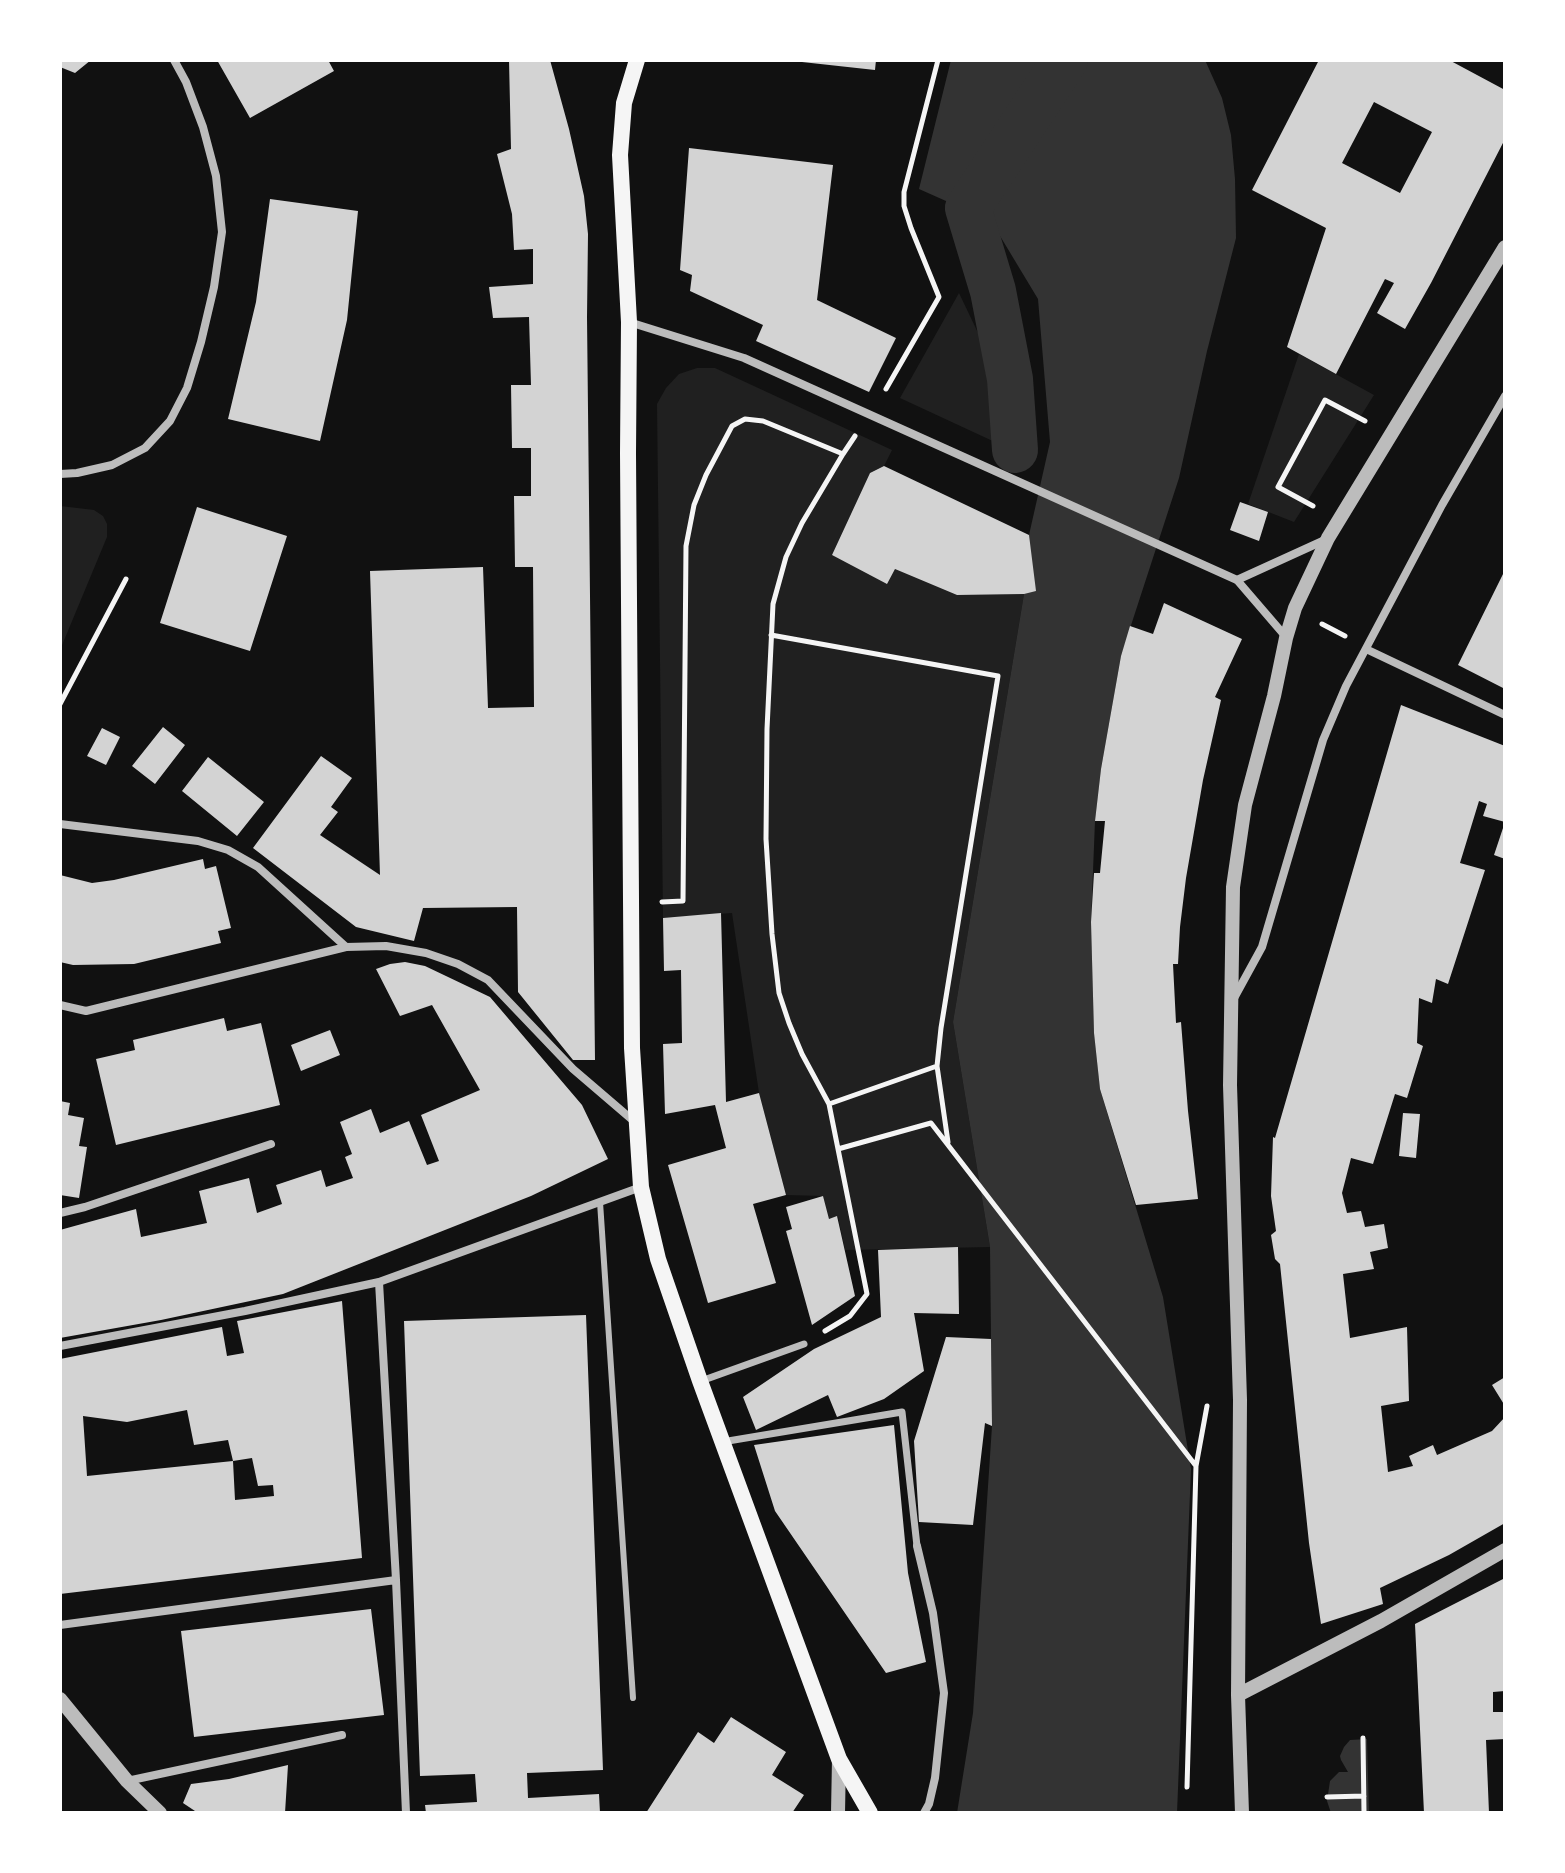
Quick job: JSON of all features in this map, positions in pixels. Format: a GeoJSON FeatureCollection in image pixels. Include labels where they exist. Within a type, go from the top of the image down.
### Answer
{"type":"FeatureCollection","features":[{"type":"Feature","properties":{"kind":"main road"},"geometry":{"type":"LineString","coordinates":[[633,61],[624,103],[620,155],[629,322],[632,1048],[641,1187],[658,1259],[722,1442],[839,1759],[870,1813]]}},
{"type":"Feature","properties":{"kind":"street"},"geometry":{"type":"LineString","coordinates":[[60,474],[112,465],[145,448],[170,421],[187,388],[201,342],[214,287],[222,232],[216,176],[203,127],[174,60]]}},
{"type":"Feature","properties":{"kind":"street"},"geometry":{"type":"LineString","coordinates":[[1242,1813],[1238,1695],[1240,1400],[1230,1085],[1233,887],[1245,805],[1295,608],[1328,538],[1505,247]]}},
{"type":"Feature","properties":{"kind":"street"},"geometry":{"type":"LineString","coordinates":[[629,322],[744,358],[1237,580],[1286,638]]}},
{"type":"Feature","properties":{"kind":"street"},"geometry":{"type":"LineString","coordinates":[[1233,1001],[1262,947],[1323,740],[1346,686],[1442,505],[1505,396]]}},
{"type":"Feature","properties":{"kind":"street"},"geometry":{"type":"LineString","coordinates":[[1237,580],[1328,538]]}},
{"type":"Feature","properties":{"kind":"street"},"geometry":{"type":"LineString","coordinates":[[1366,649],[1505,715]]}},
{"type":"Feature","properties":{"kind":"street"},"geometry":{"type":"LineString","coordinates":[[60,824],[198,841],[228,850],[258,867],[346,947]]}},
{"type":"Feature","properties":{"kind":"street"},"geometry":{"type":"LineString","coordinates":[[60,1005],[86,1011],[346,947],[386,946],[426,953],[458,964],[488,980],[573,1069],[636,1123]]}},
{"type":"Feature","properties":{"kind":"street"},"geometry":{"type":"LineString","coordinates":[[60,1213],[271,1144]]}},
{"type":"Feature","properties":{"kind":"street"},"geometry":{"type":"LineString","coordinates":[[60,1346],[379,1282],[641,1187]]}},
{"type":"Feature","properties":{"kind":"street"},"geometry":{"type":"LineString","coordinates":[[379,1282],[406,1813]]}},
{"type":"Feature","properties":{"kind":"street"},"geometry":{"type":"LineString","coordinates":[[700,1381],[804,1344]]}},
{"type":"Feature","properties":{"kind":"street"},"geometry":{"type":"LineString","coordinates":[[722,1442],[902,1412],[917,1546],[933,1613],[944,1693],[935,1778],[924,1813]]}},
{"type":"Feature","properties":{"kind":"street"},"geometry":{"type":"LineString","coordinates":[[1238,1695],[1381,1621],[1505,1550]]}},
{"type":"Feature","properties":{"kind":"street"},"geometry":{"type":"LineString","coordinates":[[60,1625],[396,1580]]}},
{"type":"Feature","properties":{"kind":"street"},"geometry":{"type":"LineString","coordinates":[[60,1699],[127,1781],[160,1813]]}},
{"type":"Feature","properties":{"kind":"street"},"geometry":{"type":"LineString","coordinates":[[127,1781],[342,1735]]}},
{"type":"Feature","properties":{"kind":"street"},"geometry":{"type":"LineString","coordinates":[[838,1813],[839,1759]]}},
{"type":"Feature","properties":{"kind":"lane"},"geometry":{"type":"LineString","coordinates":[[600,1202],[633,1698]]}},
{"type":"Feature","properties":{"kind":"path"},"geometry":{"type":"LineString","coordinates":[[886,389],[939,297],[904,206],[904,192],[938,60]]}},
{"type":"Feature","properties":{"kind":"path"},"geometry":{"type":"LineString","coordinates":[[1313,506],[1278,487],[1325,400],[1366,422]]}},
{"type":"Feature","properties":{"kind":"path"},"geometry":{"type":"LineString","coordinates":[[657,902],[683,901],[686,546],[694,505],[706,475],[732,426],[745,419],[763,421],[843,454]]}},
{"type":"Feature","properties":{"kind":"path"},"geometry":{"type":"LineString","coordinates":[[850,1316],[867,1294],[829,1104],[802,1054],[779,993],[771,921],[765,786],[773,604],[786,557],[802,523],[857,434]]}},
{"type":"Feature","properties":{"kind":"path"},"geometry":{"type":"LineString","coordinates":[[60,704],[126,579]]}},
{"type":"Feature","properties":{"kind":"path"},"geometry":{"type":"LineString","coordinates":[[1295,608],[1366,649]]}},
{"type":"Feature","properties":{"kind":"path"},"geometry":{"type":"LineString","coordinates":[[771,635],[998,676],[941,1028],[937,1066],[948,1143]]}},
{"type":"Feature","properties":{"kind":"path"},"geometry":{"type":"LineString","coordinates":[[829,1104],[937,1066]]}},
{"type":"Feature","properties":{"kind":"path"},"geometry":{"type":"LineString","coordinates":[[838,1149],[931,1123],[1196,1466]]}},
{"type":"Feature","properties":{"kind":"path"},"geometry":{"type":"LineString","coordinates":[[1187,1787],[1196,1466],[1209,1397]]}},
{"type":"Feature","properties":{"kind":"path"},"geometry":{"type":"LineString","coordinates":[[1363,1738],[1364,1813]]}},
{"type":"Feature","properties":{"kind":"path"},"geometry":{"type":"LineString","coordinates":[[1327,1797],[1364,1796]]}},
{"type":"Feature","properties":{"kind":"shaded area"},"geometry":{"type":"Polygon","coordinates":[[[951,60],[1205,60],[1222,98],[1231,135],[1236,238],[1179,478],[1121,656],[1095,821],[1091,921],[1094,1033],[1100,1089],[1163,1297],[1191,1469],[1177,1813],[957,1813],[973,1713],[992,1426],[990,1247],[953,1022],[1024,594],[1029,535],[1050,442],[1038,299],[991,221],[919,189],[951,60]]]}},
{"type":"Feature","properties":{"kind":"shaded area"},"geometry":{"type":"Polygon","coordinates":[[[959,293],[991,360],[997,443],[900,398],[959,293]]]}},
{"type":"Feature","properties":{"kind":"shaded area"},"geometry":{"type":"Polygon","coordinates":[[[1299,354],[1374,395],[1294,522],[1248,504],[1299,354]]]}},
{"type":"Feature","properties":{"kind":"shaded area"},"geometry":{"type":"Polygon","coordinates":[[[697,368],[715,368],[892,450],[884,466],[870,473],[832,555],[886,583],[895,569],[957,595],[1024,594],[953,1022],[990,1247],[845,1250],[838,1217],[829,1219],[823,1196],[786,1195],[759,1093],[732,913],[663,918],[657,404],[679,374],[697,368]]]}},
{"type":"Feature","properties":{"kind":"shaded area"},"geometry":{"type":"Polygon","coordinates":[[[60,506],[94,510],[103,516],[107,524],[107,537],[60,650],[60,506]]]}},
{"type":"Feature","properties":{"kind":"shaded area"},"geometry":{"type":"Polygon","coordinates":[[[1367,1739],[1369,1813],[1331,1813],[1327,1801],[1330,1781],[1339,1772],[1348,1772],[1340,1756],[1344,1747],[1350,1740],[1367,1739]]]}},
{"type":"Feature","properties":{"kind":"building"},"geometry":{"type":"Polygon","coordinates":[[[60,60],[91,60],[75,73],[60,67],[60,60]]]}},
{"type":"Feature","properties":{"kind":"building"},"geometry":{"type":"Polygon","coordinates":[[[217,60],[328,60],[334,71],[250,118],[217,60]]]}},
{"type":"Feature","properties":{"kind":"building"},"geometry":{"type":"Polygon","coordinates":[[[509,60],[550,60],[584,196],[588,234],[595,1060],[573,1060],[518,992],[517,907],[423,908],[414,941],[356,927],[253,848],[321,756],[352,778],[331,807],[338,812],[320,835],[380,875],[370,571],[483,567],[488,708],[534,707],[533,567],[515,567],[514,496],[531,496],[531,448],[512,448],[511,385],[531,385],[529,317],[493,318],[489,287],[533,284],[533,249],[514,250],[512,214],[497,154],[511,149],[509,60]]]}},
{"type":"Feature","properties":{"kind":"building"},"geometry":{"type":"Polygon","coordinates":[[[802,60],[876,60],[875,70],[802,60]]]}},
{"type":"Feature","properties":{"kind":"building"},"geometry":{"type":"Polygon","coordinates":[[[1319,60],[1449,60],[1505,90],[1505,139],[1405,329],[1377,313],[1394,283],[1385,279],[1336,374],[1287,347],[1326,228],[1252,190],[1319,60]],[[1374,102],[1342,163],[1400,193],[1432,132],[1374,102]]]}},
{"type":"Feature","properties":{"kind":"building"},"geometry":{"type":"Polygon","coordinates":[[[689,148],[833,165],[817,300],[896,338],[869,392],[756,341],[763,325],[690,291],[692,275],[680,270],[689,148]]]}},
{"type":"Feature","properties":{"kind":"building"},"geometry":{"type":"Polygon","coordinates":[[[270,199],[358,211],[347,320],[320,441],[228,419],[256,302],[270,199]]]}},
{"type":"Feature","properties":{"kind":"building"},"geometry":{"type":"Polygon","coordinates":[[[884,466],[1029,535],[1036,591],[957,595],[895,569],[887,584],[832,555],[870,473],[884,466]]]}},
{"type":"Feature","properties":{"kind":"building"},"geometry":{"type":"Polygon","coordinates":[[[1240,502],[1268,512],[1259,541],[1230,530],[1240,502]]]}},
{"type":"Feature","properties":{"kind":"building"},"geometry":{"type":"Polygon","coordinates":[[[197,507],[287,536],[250,651],[160,623],[197,507]]]}},
{"type":"Feature","properties":{"kind":"building"},"geometry":{"type":"Polygon","coordinates":[[[1505,570],[1505,689],[1458,665],[1505,570]]]}},
{"type":"Feature","properties":{"kind":"building"},"geometry":{"type":"Polygon","coordinates":[[[1164,603],[1242,639],[1215,697],[1221,700],[1186,878],[1178,964],[1173,964],[1176,1023],[1181,1022],[1198,1199],[1136,1205],[1100,1089],[1094,1033],[1091,922],[1094,873],[1100,873],[1105,821],[1095,821],[1121,656],[1130,626],[1153,634],[1164,603]]]}},
{"type":"Feature","properties":{"kind":"building"},"geometry":{"type":"Polygon","coordinates":[[[1401,705],[1505,746],[1505,822],[1483,816],[1487,804],[1479,801],[1460,863],[1485,870],[1448,984],[1436,979],[1432,1003],[1419,998],[1417,1043],[1423,1046],[1407,1098],[1395,1094],[1373,1164],[1351,1158],[1342,1193],[1347,1213],[1361,1211],[1365,1227],[1384,1224],[1388,1248],[1370,1252],[1374,1269],[1343,1274],[1350,1338],[1407,1327],[1409,1401],[1381,1406],[1388,1472],[1413,1466],[1409,1456],[1433,1445],[1437,1455],[1492,1431],[1505,1417],[1505,1523],[1449,1555],[1380,1588],[1383,1604],[1321,1624],[1309,1543],[1280,1264],[1275,1259],[1271,1235],[1276,1231],[1271,1196],[1273,1137],[1401,705]]]}},
{"type":"Feature","properties":{"kind":"building"},"geometry":{"type":"Polygon","coordinates":[[[163,727],[185,745],[155,784],[132,766],[163,727]]]}},
{"type":"Feature","properties":{"kind":"building"},"geometry":{"type":"Polygon","coordinates":[[[102,728],[120,737],[106,765],[87,756],[102,728]]]}},
{"type":"Feature","properties":{"kind":"building"},"geometry":{"type":"Polygon","coordinates":[[[208,757],[264,802],[237,836],[182,791],[208,757]]]}},
{"type":"Feature","properties":{"kind":"building"},"geometry":{"type":"Polygon","coordinates":[[[1505,825],[1505,859],[1494,855],[1505,825]]]}},
{"type":"Feature","properties":{"kind":"building"},"geometry":{"type":"Polygon","coordinates":[[[203,859],[205,869],[216,866],[231,928],[218,931],[221,943],[134,964],[73,965],[60,962],[60,875],[92,883],[203,859]]]}},
{"type":"Feature","properties":{"kind":"building"},"geometry":{"type":"Polygon","coordinates":[[[721,913],[726,1102],[759,1093],[786,1195],[753,1204],[776,1283],[708,1303],[668,1165],[726,1148],[715,1105],[665,1114],[663,1044],[682,1043],[681,970],[664,971],[663,918],[721,913]]]}},
{"type":"Feature","properties":{"kind":"building"},"geometry":{"type":"Polygon","coordinates":[[[405,962],[425,966],[490,997],[582,1105],[608,1159],[531,1196],[283,1294],[60,1338],[60,1230],[136,1209],[141,1237],[207,1223],[199,1191],[249,1178],[257,1213],[282,1204],[276,1185],[321,1170],[326,1187],[353,1178],[345,1157],[352,1154],[340,1122],[371,1109],[380,1133],[409,1121],[427,1165],[439,1161],[421,1115],[480,1090],[432,1005],[400,1016],[376,969],[405,962]]]}},
{"type":"Feature","properties":{"kind":"building"},"geometry":{"type":"Polygon","coordinates":[[[224,1018],[227,1031],[261,1023],[280,1105],[116,1145],[96,1059],[135,1050],[133,1040],[224,1018]]]}},
{"type":"Feature","properties":{"kind":"building"},"geometry":{"type":"Polygon","coordinates":[[[330,1030],[340,1055],[301,1071],[291,1045],[330,1030]]]}},
{"type":"Feature","properties":{"kind":"building"},"geometry":{"type":"Polygon","coordinates":[[[60,1101],[70,1103],[68,1115],[84,1118],[79,1146],[87,1147],[79,1198],[60,1195],[60,1101]]]}},
{"type":"Feature","properties":{"kind":"building"},"geometry":{"type":"Polygon","coordinates":[[[1403,1113],[1420,1114],[1416,1158],[1399,1156],[1403,1113]]]}},
{"type":"Feature","properties":{"kind":"building"},"geometry":{"type":"Polygon","coordinates":[[[823,1196],[829,1219],[837,1216],[855,1296],[812,1325],[786,1231],[792,1229],[786,1207],[823,1196]]]}},
{"type":"Feature","properties":{"kind":"building"},"geometry":{"type":"Polygon","coordinates":[[[958,1247],[959,1314],[914,1313],[924,1371],[884,1399],[837,1417],[828,1395],[756,1430],[743,1397],[814,1349],[881,1317],[878,1250],[958,1247]]]}},
{"type":"Feature","properties":{"kind":"building"},"geometry":{"type":"Polygon","coordinates":[[[342,1301],[362,1558],[60,1594],[60,1359],[222,1327],[227,1356],[244,1353],[237,1321],[342,1301]],[[187,1410],[127,1422],[83,1416],[87,1476],[233,1461],[228,1440],[194,1445],[187,1410]],[[252,1458],[233,1461],[235,1500],[274,1496],[273,1485],[258,1486],[252,1458]]]}},
{"type":"Feature","properties":{"kind":"building"},"geometry":{"type":"Polygon","coordinates":[[[586,1315],[603,1770],[527,1773],[528,1798],[599,1794],[600,1813],[426,1813],[425,1805],[477,1802],[475,1774],[420,1776],[404,1321],[586,1315]]]}},
{"type":"Feature","properties":{"kind":"building"},"geometry":{"type":"Polygon","coordinates":[[[946,1337],[991,1339],[992,1426],[985,1423],[973,1525],[919,1522],[914,1441],[946,1337]]]}},
{"type":"Feature","properties":{"kind":"building"},"geometry":{"type":"Polygon","coordinates":[[[1505,1377],[1505,1406],[1492,1385],[1505,1377]]]}},
{"type":"Feature","properties":{"kind":"building"},"geometry":{"type":"Polygon","coordinates":[[[894,1425],[908,1573],[926,1662],[886,1673],[775,1511],[754,1445],[894,1425]]]}},
{"type":"Feature","properties":{"kind":"building"},"geometry":{"type":"Polygon","coordinates":[[[1505,1578],[1505,1691],[1493,1692],[1493,1712],[1505,1712],[1505,1739],[1486,1740],[1489,1813],[1424,1813],[1415,1624],[1505,1578]]]}},
{"type":"Feature","properties":{"kind":"building"},"geometry":{"type":"Polygon","coordinates":[[[371,1609],[384,1715],[194,1737],[181,1631],[371,1609]]]}},
{"type":"Feature","properties":{"kind":"building"},"geometry":{"type":"Polygon","coordinates":[[[731,1717],[786,1752],[772,1775],[804,1795],[792,1813],[646,1813],[698,1732],[714,1743],[731,1717]]]}},
{"type":"Feature","properties":{"kind":"building"},"geometry":{"type":"Polygon","coordinates":[[[288,1765],[285,1813],[198,1813],[183,1803],[191,1784],[288,1765]]]}},
{"type":"Feature","properties":{"kind":"waterway"},"geometry":{"type":"LineString","coordinates":[[1015,450],[1010,379],[993,291],[968,208],[1065,60]]}}]}
